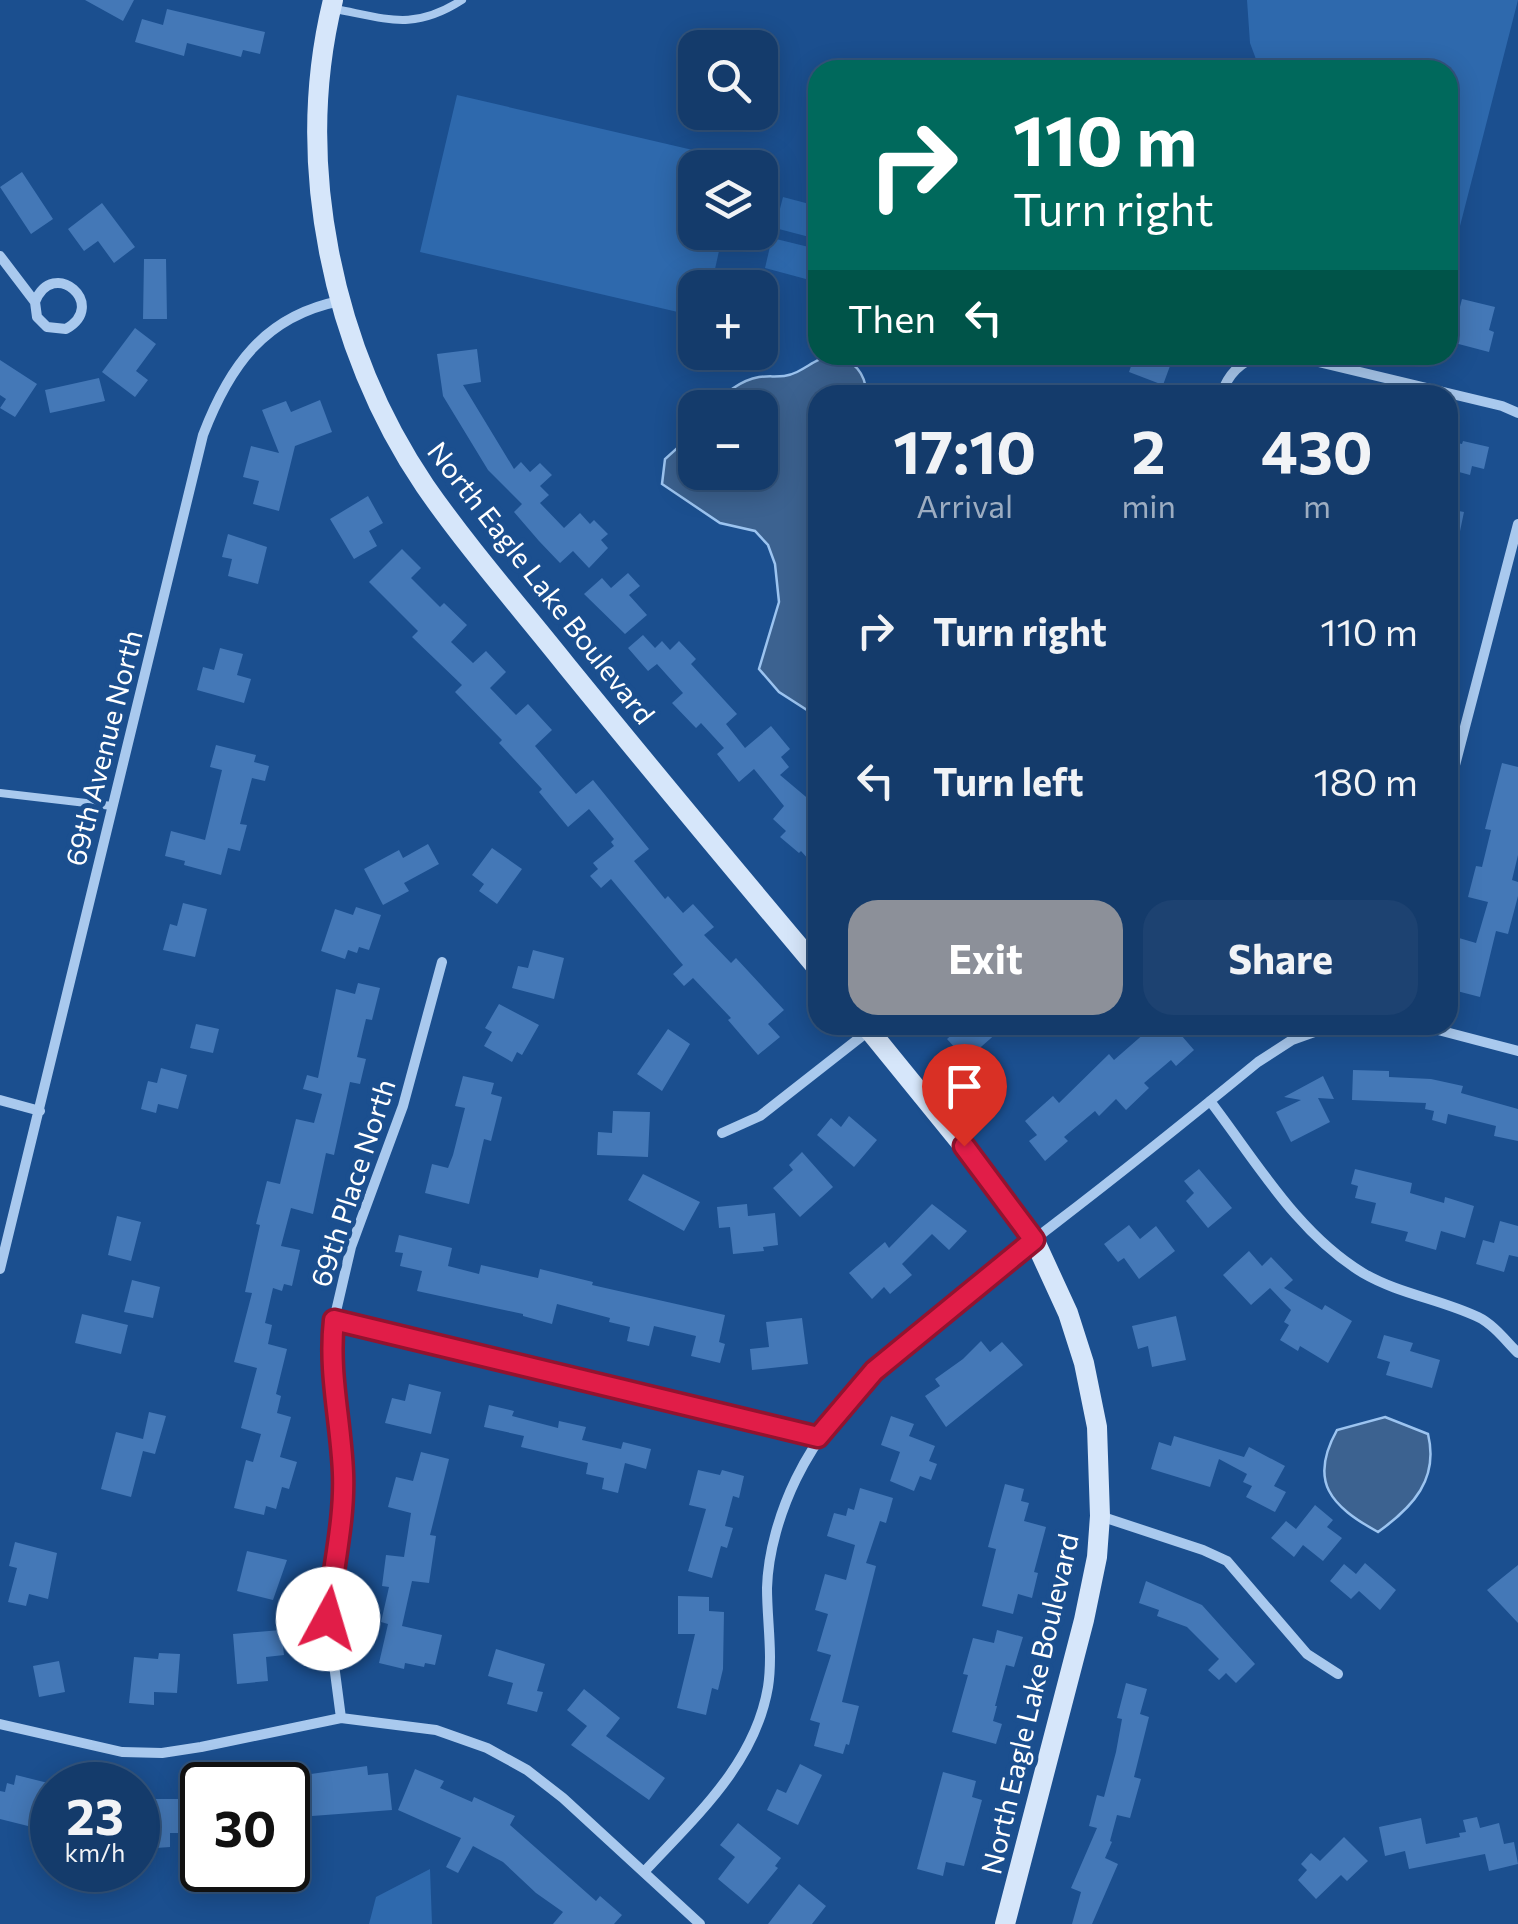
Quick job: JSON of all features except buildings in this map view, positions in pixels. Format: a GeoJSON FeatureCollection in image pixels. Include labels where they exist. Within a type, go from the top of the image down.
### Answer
{"type":"FeatureCollection","features":[{"type":"Feature","properties":{"kind":"street","name":"North Eagle Lake Boulevard"},"geometry":{"type":"LineString","coordinates":[[332,4],[318,108],[319,173],[340,301],[377,396],[424,484],[660,781],[808,956]]}},
{"type":"Feature","properties":{"kind":"street"},"geometry":{"type":"LineString","coordinates":[[0,256],[35,302],[38,317],[46,326],[57,330],[73,325],[82,309],[81,297],[63,282],[41,290],[35,302]]}},
{"type":"Feature","properties":{"kind":"street","name":"69th Avenue North"},"geometry":{"type":"LineString","coordinates":[[0,1269],[203,435],[219,393],[242,358],[268,333],[297,315],[340,301]]}},
{"type":"Feature","properties":{"kind":"street"},"geometry":{"type":"LineString","coordinates":[[1225,385],[1242,365]]}},
{"type":"Feature","properties":{"kind":"street"},"geometry":{"type":"LineString","coordinates":[[1328,365],[1407,385]]}},
{"type":"Feature","properties":{"kind":"street"},"geometry":{"type":"LineString","coordinates":[[1458,398],[1518,413]]}},
{"type":"Feature","properties":{"kind":"street"},"geometry":{"type":"LineString","coordinates":[[1458,754],[1518,524]]}},
{"type":"Feature","properties":{"kind":"street","name":"69th Place North"},"geometry":{"type":"LineString","coordinates":[[341,1718],[328,1619],[340,1534],[343,1474],[332,1379],[334,1320],[351,1248],[403,1106],[442,962]]}},
{"type":"Feature","properties":{"kind":"street"},"geometry":{"type":"LineString","coordinates":[[722,1133],[760,1116],[860,1035]]}},
{"type":"Feature","properties":{"kind":"street","name":"North Eagle Lake Boulevard"},"geometry":{"type":"LineString","coordinates":[[876,1035],[1034,1240],[1068,1313],[1097,1427],[1097,1557],[1005,1924]]}},
{"type":"Feature","properties":{"kind":"street"},"geometry":{"type":"LineString","coordinates":[[644,1872],[714,1796],[740,1761],[759,1721],[771,1656],[767,1584],[776,1536],[795,1482],[818,1437],[874,1371],[1210,1100],[1292,1040],[1306,1035]]}},
{"type":"Feature","properties":{"kind":"street"},"geometry":{"type":"LineString","coordinates":[[1458,1035],[1518,1050]]}},
{"type":"Feature","properties":{"kind":"street"},"geometry":{"type":"LineString","coordinates":[[0,1100],[40,1112]]}},
{"type":"Feature","properties":{"kind":"street"},"geometry":{"type":"LineString","coordinates":[[1210,1100],[1302,1223],[1331,1252],[1366,1275],[1403,1292],[1481,1318],[1518,1352]]}},
{"type":"Feature","properties":{"kind":"street"},"geometry":{"type":"LineString","coordinates":[[334,1320],[818,1437]]}},
{"type":"Feature","properties":{"kind":"street"},"geometry":{"type":"LineString","coordinates":[[1100,1516],[1227,1561],[1306,1654],[1338,1674]]}},
{"type":"Feature","properties":{"kind":"street"},"geometry":{"type":"LineString","coordinates":[[0,1724],[122,1752],[162,1752],[341,1718],[436,1730],[508,1758],[563,1798],[700,1924]]}},
{"type":"Feature","properties":{"kind":"lane"},"geometry":{"type":"LineString","coordinates":[[332,4],[399,21],[436,17],[462,0]]}},
{"type":"Feature","properties":{"kind":"lane"},"geometry":{"type":"LineString","coordinates":[[0,793],[112,806]]}},
{"type":"Feature","properties":{"kind":"shaded area"},"geometry":{"type":"Polygon","coordinates":[[[1247,0],[1518,0],[1460,226],[1458,60],[1256,60],[1250,43],[1247,0]]]}},
{"type":"Feature","properties":{"kind":"shaded area"},"geometry":{"type":"Polygon","coordinates":[[[457,95],[693,150],[678,150],[678,250],[719,250],[715,270],[678,270],[678,312],[420,252],[457,95]]]}},
{"type":"Feature","properties":{"kind":"shaded area"},"geometry":{"type":"Polygon","coordinates":[[[783,197],[808,204],[808,237],[778,229],[783,197]]]}},
{"type":"Feature","properties":{"kind":"shaded area"},"geometry":{"type":"Polygon","coordinates":[[[778,239],[808,247],[808,280],[765,268],[769,250],[778,250],[778,239]]]}},
{"type":"Feature","properties":{"kind":"shaded area"},"geometry":{"type":"Polygon","coordinates":[[[809,365],[852,365],[865,385],[808,385],[807,710],[779,692],[759,669],[779,602],[775,564],[768,545],[755,531],[720,523],[662,484],[665,459],[678,447],[678,490],[778,490],[778,390],[732,390],[759,377],[782,376],[809,365]]]}},
{"type":"Feature","properties":{"kind":"shaded area"},"geometry":{"type":"Polygon","coordinates":[[[1385,1417],[1428,1434],[1430,1465],[1412,1502],[1378,1532],[1337,1502],[1329,1491],[1325,1464],[1337,1430],[1385,1417]]]}},
{"type":"Feature","properties":{"kind":"shaded area"},"geometry":{"type":"Polygon","coordinates":[[[430,1869],[432,1924],[369,1924],[376,1897],[430,1869]]]}},
{"type":"Feature","properties":{"kind":"route"},"geometry":{"type":"LineString","coordinates":[[328,1619],[340,1534],[343,1474],[332,1379],[334,1320],[818,1437],[874,1371],[1034,1240],[964,1146]]}}]}
